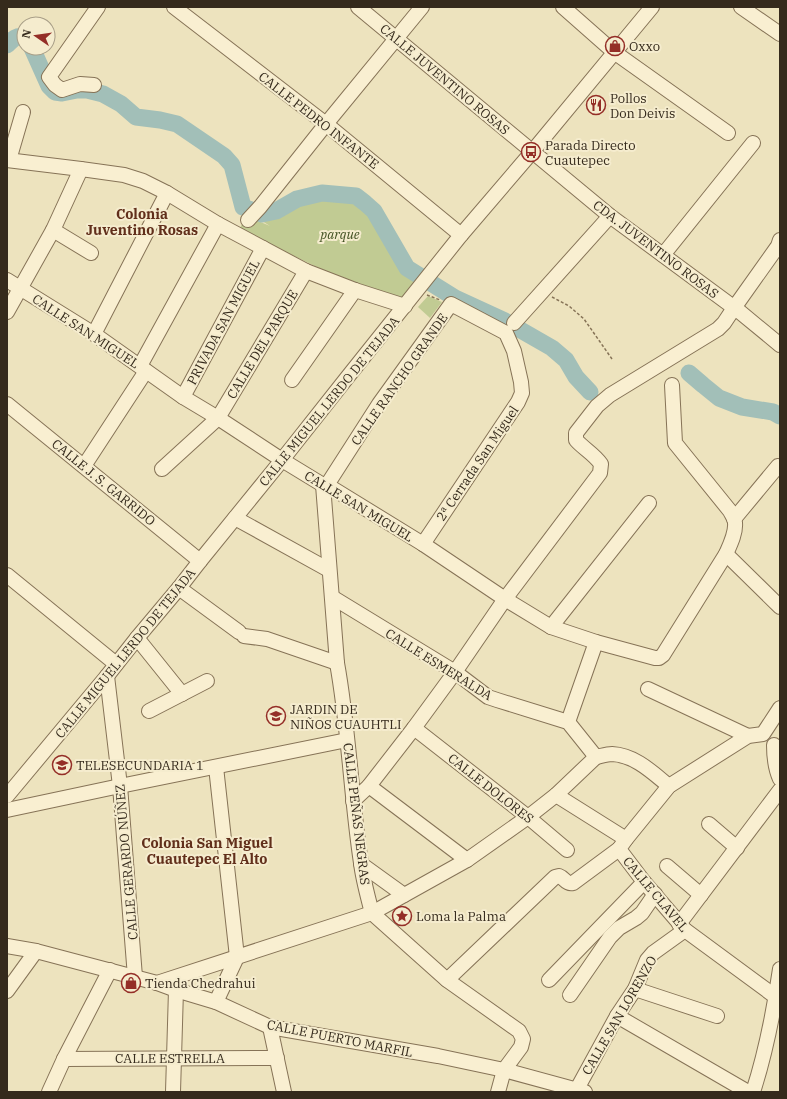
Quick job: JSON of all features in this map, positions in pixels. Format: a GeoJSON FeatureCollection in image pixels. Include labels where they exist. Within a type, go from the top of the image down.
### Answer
{"type":"FeatureCollection","features":[{"type":"Feature","properties":{"kind":"street","name":"CALLE PEDRO INFANTE"},"geometry":{"type":"LineString","coordinates":[[174,7],[326,124],[462,236]]}},
{"type":"Feature","properties":{"kind":"street","name":"CALLE JUVENTINO ROSAS"},"geometry":{"type":"LineString","coordinates":[[358,7],[532,152]]}},
{"type":"Feature","properties":{"kind":"street"},"geometry":{"type":"LineString","coordinates":[[254,213],[422,7]]}},
{"type":"Feature","properties":{"kind":"street"},"geometry":{"type":"LineString","coordinates":[[563,7],[614,52],[728,133]]}},
{"type":"Feature","properties":{"kind":"street","name":"CALLE MIGUEL LERDO DE TEJADA"},"geometry":{"type":"LineString","coordinates":[[7,796],[107,676],[136,638],[179,588],[430,275],[652,7]]}},
{"type":"Feature","properties":{"kind":"street"},"geometry":{"type":"LineString","coordinates":[[741,7],[780,34]]}},
{"type":"Feature","properties":{"kind":"street"},"geometry":{"type":"LineString","coordinates":[[93,9],[49,77],[55,85],[62,90],[80,84],[94,86]]}},
{"type":"Feature","properties":{"kind":"street"},"geometry":{"type":"LineString","coordinates":[[23,112],[8,160],[124,175],[143,181],[167,193],[218,224],[306,270],[355,290],[408,303]]}},
{"type":"Feature","properties":{"kind":"street"},"geometry":{"type":"LineString","coordinates":[[663,255],[753,143]]}},
{"type":"Feature","properties":{"kind":"street","name":"CDA. JUVENTINO ROSAS"},"geometry":{"type":"LineString","coordinates":[[532,152],[610,216],[734,308],[780,345]]}},
{"type":"Feature","properties":{"kind":"street"},"geometry":{"type":"LineString","coordinates":[[7,312],[53,230],[81,169]]}},
{"type":"Feature","properties":{"kind":"street"},"geometry":{"type":"LineString","coordinates":[[94,334],[167,193]]}},
{"type":"Feature","properties":{"kind":"street"},"geometry":{"type":"LineString","coordinates":[[510,328],[610,216]]}},
{"type":"Feature","properties":{"kind":"street"},"geometry":{"type":"LineString","coordinates":[[84,466],[143,369],[218,224]]}},
{"type":"Feature","properties":{"kind":"street"},"geometry":{"type":"LineString","coordinates":[[53,230],[91,253]]}},
{"type":"Feature","properties":{"kind":"street"},"geometry":{"type":"LineString","coordinates":[[353,801],[369,786],[414,728],[455,672],[504,599],[600,473],[601,464],[596,456],[580,445],[576,440],[576,433],[597,406],[610,395],[718,329],[724,323],[778,246],[780,240]]}},
{"type":"Feature","properties":{"kind":"street","name":"PRIVADA SAN MIGUEL"},"geometry":{"type":"LineString","coordinates":[[183,397],[263,248]]}},
{"type":"Feature","properties":{"kind":"street","name":"CALLE DEL PARQUE"},"geometry":{"type":"LineString","coordinates":[[162,469],[218,418],[306,270]]}},
{"type":"Feature","properties":{"kind":"street","name":"CALLE SAN MIGUEL"},"geometry":{"type":"LineString","coordinates":[[7,280],[94,334],[183,397],[282,460],[423,544],[504,599],[551,627],[596,642],[659,658],[663,655],[726,554]]}},
{"type":"Feature","properties":{"kind":"street"},"geometry":{"type":"LineString","coordinates":[[292,380],[355,290]]}},
{"type":"Feature","properties":{"kind":"street","name":"CALLE RANCHO GRANDE"},"geometry":{"type":"LineString","coordinates":[[325,485],[379,404],[451,304],[464,311],[510,328]]}},
{"type":"Feature","properties":{"kind":"street","name":"2ª Cerrada San Miguel"},"geometry":{"type":"LineString","coordinates":[[423,544],[518,402],[522,393],[510,328]]}},
{"type":"Feature","properties":{"kind":"street"},"geometry":{"type":"LineString","coordinates":[[672,385],[675,443],[730,511],[736,524],[733,538],[726,554],[780,607]]}},
{"type":"Feature","properties":{"kind":"street","name":"CALLE J. S. GARRIDO"},"geometry":{"type":"LineString","coordinates":[[7,404],[200,561]]}},
{"type":"Feature","properties":{"kind":"street"},"geometry":{"type":"LineString","coordinates":[[734,519],[778,466]]}},
{"type":"Feature","properties":{"kind":"street","name":"CALLE PEÑAS NEGRAS"},"geometry":{"type":"LineString","coordinates":[[325,485],[329,570],[337,663],[348,740],[353,801],[361,864],[372,913]]}},
{"type":"Feature","properties":{"kind":"street"},"geometry":{"type":"LineString","coordinates":[[551,627],[649,503]]}},
{"type":"Feature","properties":{"kind":"street"},"geometry":{"type":"LineString","coordinates":[[235,518],[329,570]]}},
{"type":"Feature","properties":{"kind":"street"},"geometry":{"type":"LineString","coordinates":[[7,575],[116,664]]}},
{"type":"Feature","properties":{"kind":"street"},"geometry":{"type":"LineString","coordinates":[[179,588],[242,634],[267,638],[337,663]]}},
{"type":"Feature","properties":{"kind":"street","name":"CALLE ESMERALDA"},"geometry":{"type":"LineString","coordinates":[[332,597],[455,672],[488,697],[568,722]]}},
{"type":"Feature","properties":{"kind":"street"},"geometry":{"type":"LineString","coordinates":[[136,638],[182,694]]}},
{"type":"Feature","properties":{"kind":"street"},"geometry":{"type":"LineString","coordinates":[[596,642],[568,722],[596,757]]}},
{"type":"Feature","properties":{"kind":"street","name":"CALLE GERARDO NÚÑEZ"},"geometry":{"type":"LineString","coordinates":[[107,676],[120,786],[135,977]]}},
{"type":"Feature","properties":{"kind":"street"},"geometry":{"type":"LineString","coordinates":[[150,711],[206,681]]}},
{"type":"Feature","properties":{"kind":"street"},"geometry":{"type":"LineString","coordinates":[[648,689],[748,736]]}},
{"type":"Feature","properties":{"kind":"street"},"geometry":{"type":"LineString","coordinates":[[447,980],[555,878],[559,876],[563,877],[567,883],[573,883],[622,844],[670,786],[748,736],[763,734],[780,708]]}},
{"type":"Feature","properties":{"kind":"street","name":"CALLE DOLORES"},"geometry":{"type":"LineString","coordinates":[[414,728],[528,817],[566,850]]}},
{"type":"Feature","properties":{"kind":"street"},"geometry":{"type":"LineString","coordinates":[[763,734],[777,748],[774,758],[780,779]]}},
{"type":"Feature","properties":{"kind":"street"},"geometry":{"type":"LineString","coordinates":[[7,810],[348,740]]}},
{"type":"Feature","properties":{"kind":"street"},"geometry":{"type":"LineString","coordinates":[[157,983],[372,913],[467,860],[528,817],[556,795],[596,757],[611,754],[633,760],[643,765],[670,786]]}},
{"type":"Feature","properties":{"kind":"street"},"geometry":{"type":"LineString","coordinates":[[216,767],[237,956],[216,1002]]}},
{"type":"Feature","properties":{"kind":"street"},"geometry":{"type":"LineString","coordinates":[[369,786],[467,860]]}},
{"type":"Feature","properties":{"kind":"street","name":"CALLE SAN LORENZO"},"geometry":{"type":"LineString","coordinates":[[581,1091],[617,1016],[635,989],[648,960],[653,953],[682,927],[701,895],[780,790]]}},
{"type":"Feature","properties":{"kind":"street","name":"CALLE CLAVEL"},"geometry":{"type":"LineString","coordinates":[[556,795],[622,844],[644,882],[682,927],[776,997]]}},
{"type":"Feature","properties":{"kind":"street"},"geometry":{"type":"LineString","coordinates":[[709,824],[737,848]]}},
{"type":"Feature","properties":{"kind":"street"},"geometry":{"type":"LineString","coordinates":[[361,864],[404,895]]}},
{"type":"Feature","properties":{"kind":"street"},"geometry":{"type":"LineString","coordinates":[[667,866],[701,895]]}},
{"type":"Feature","properties":{"kind":"street"},"geometry":{"type":"LineString","coordinates":[[549,980],[644,882]]}},
{"type":"Feature","properties":{"kind":"street"},"geometry":{"type":"LineString","coordinates":[[570,995],[610,937],[619,928],[642,913],[655,894]]}},
{"type":"Feature","properties":{"kind":"street"},"geometry":{"type":"LineString","coordinates":[[372,913],[447,980],[519,1031],[524,1040],[521,1048],[504,1070],[498,1092]]}},
{"type":"Feature","properties":{"kind":"street","name":"CALLE PUERTO MARFIL"},"geometry":{"type":"LineString","coordinates":[[7,946],[36,950],[157,983],[216,1002],[270,1027],[438,1056],[504,1070],[581,1091]]}},
{"type":"Feature","properties":{"kind":"street"},"geometry":{"type":"LineString","coordinates":[[7,991],[36,950]]}},
{"type":"Feature","properties":{"kind":"street"},"geometry":{"type":"LineString","coordinates":[[753,1092],[762,1065],[776,997],[780,968]]}},
{"type":"Feature","properties":{"kind":"street"},"geometry":{"type":"LineString","coordinates":[[49,1092],[64,1059],[110,970]]}},
{"type":"Feature","properties":{"kind":"street"},"geometry":{"type":"LineString","coordinates":[[635,989],[717,1016]]}},
{"type":"Feature","properties":{"kind":"street"},"geometry":{"type":"LineString","coordinates":[[173,1092],[176,990]]}},
{"type":"Feature","properties":{"kind":"street"},"geometry":{"type":"LineString","coordinates":[[617,1016],[748,1092]]}},
{"type":"Feature","properties":{"kind":"street"},"geometry":{"type":"LineString","coordinates":[[270,1027],[284,1092]]}},
{"type":"Feature","properties":{"kind":"street","name":"CALLE ESTRELLA"},"geometry":{"type":"LineString","coordinates":[[64,1059],[277,1058]]}},
{"type":"Feature","properties":{"kind":"path"},"geometry":{"type":"LineString","coordinates":[[542,292],[569,306],[584,319],[612,359]]}},
{"type":"Feature","properties":{"kind":"path"},"geometry":{"type":"LineString","coordinates":[[408,303],[426,294],[451,304]]}},
{"type":"Feature","properties":{"kind":"green space","name":"parque"},"geometry":{"type":"Polygon","coordinates":[[[322,193],[356,196],[374,211],[407,268],[420,277],[400,299],[321,269],[239,230],[246,216],[270,226],[259,219],[262,214],[276,211],[297,199],[322,193]]]}},
{"type":"Feature","properties":{"kind":"green space"},"geometry":{"type":"Polygon","coordinates":[[[428,296],[442,302],[430,318],[418,307],[428,296]]]}},
{"type":"Feature","properties":{"kind":"waterway"},"geometry":{"type":"LineString","coordinates":[[7,45],[16,37]]}},
{"type":"Feature","properties":{"kind":"waterway"},"geometry":{"type":"LineString","coordinates":[[36,56],[49,86],[55,92],[62,93],[87,90],[103,94],[121,104],[136,117],[177,124],[224,156],[232,165],[243,207],[262,214],[276,211],[297,199],[322,193],[356,196],[374,211],[407,268],[455,298],[505,321],[552,348],[566,360],[576,377],[590,392]]}},
{"type":"Feature","properties":{"kind":"waterway"},"geometry":{"type":"LineString","coordinates":[[689,373],[719,398],[742,407],[773,412],[780,416]]}},
{"type":"Feature","properties":{"kind":"place","name":"Oxxo"},"geometry":{"type":"Point","coordinates":[615,46]}},
{"type":"Feature","properties":{"kind":"place","name":"Pollos Don Deivis"},"geometry":{"type":"Point","coordinates":[596,105]}},
{"type":"Feature","properties":{"kind":"place","name":"Parada Directo Cuautepec"},"geometry":{"type":"Point","coordinates":[531,152]}},
{"type":"Feature","properties":{"kind":"place","name":"JARDIN DE NIÑOS CUAUHTLI"},"geometry":{"type":"Point","coordinates":[276,716]}},
{"type":"Feature","properties":{"kind":"place","name":"TELESECUNDARIA 1"},"geometry":{"type":"Point","coordinates":[62,765]}},
{"type":"Feature","properties":{"kind":"place","name":"Loma la Palma"},"geometry":{"type":"Point","coordinates":[402,916]}},
{"type":"Feature","properties":{"kind":"place","name":"Tienda Chedrahui"},"geometry":{"type":"Point","coordinates":[131,983]}},
{"type":"Feature","properties":{"kind":"district","name":"Colonia Juventino Rosas"},"geometry":{"type":"Point","coordinates":[142,222]}},
{"type":"Feature","properties":{"kind":"district","name":"Colonia San Miguel Cuautepec El Alto"},"geometry":{"type":"Point","coordinates":[207,852]}}]}
